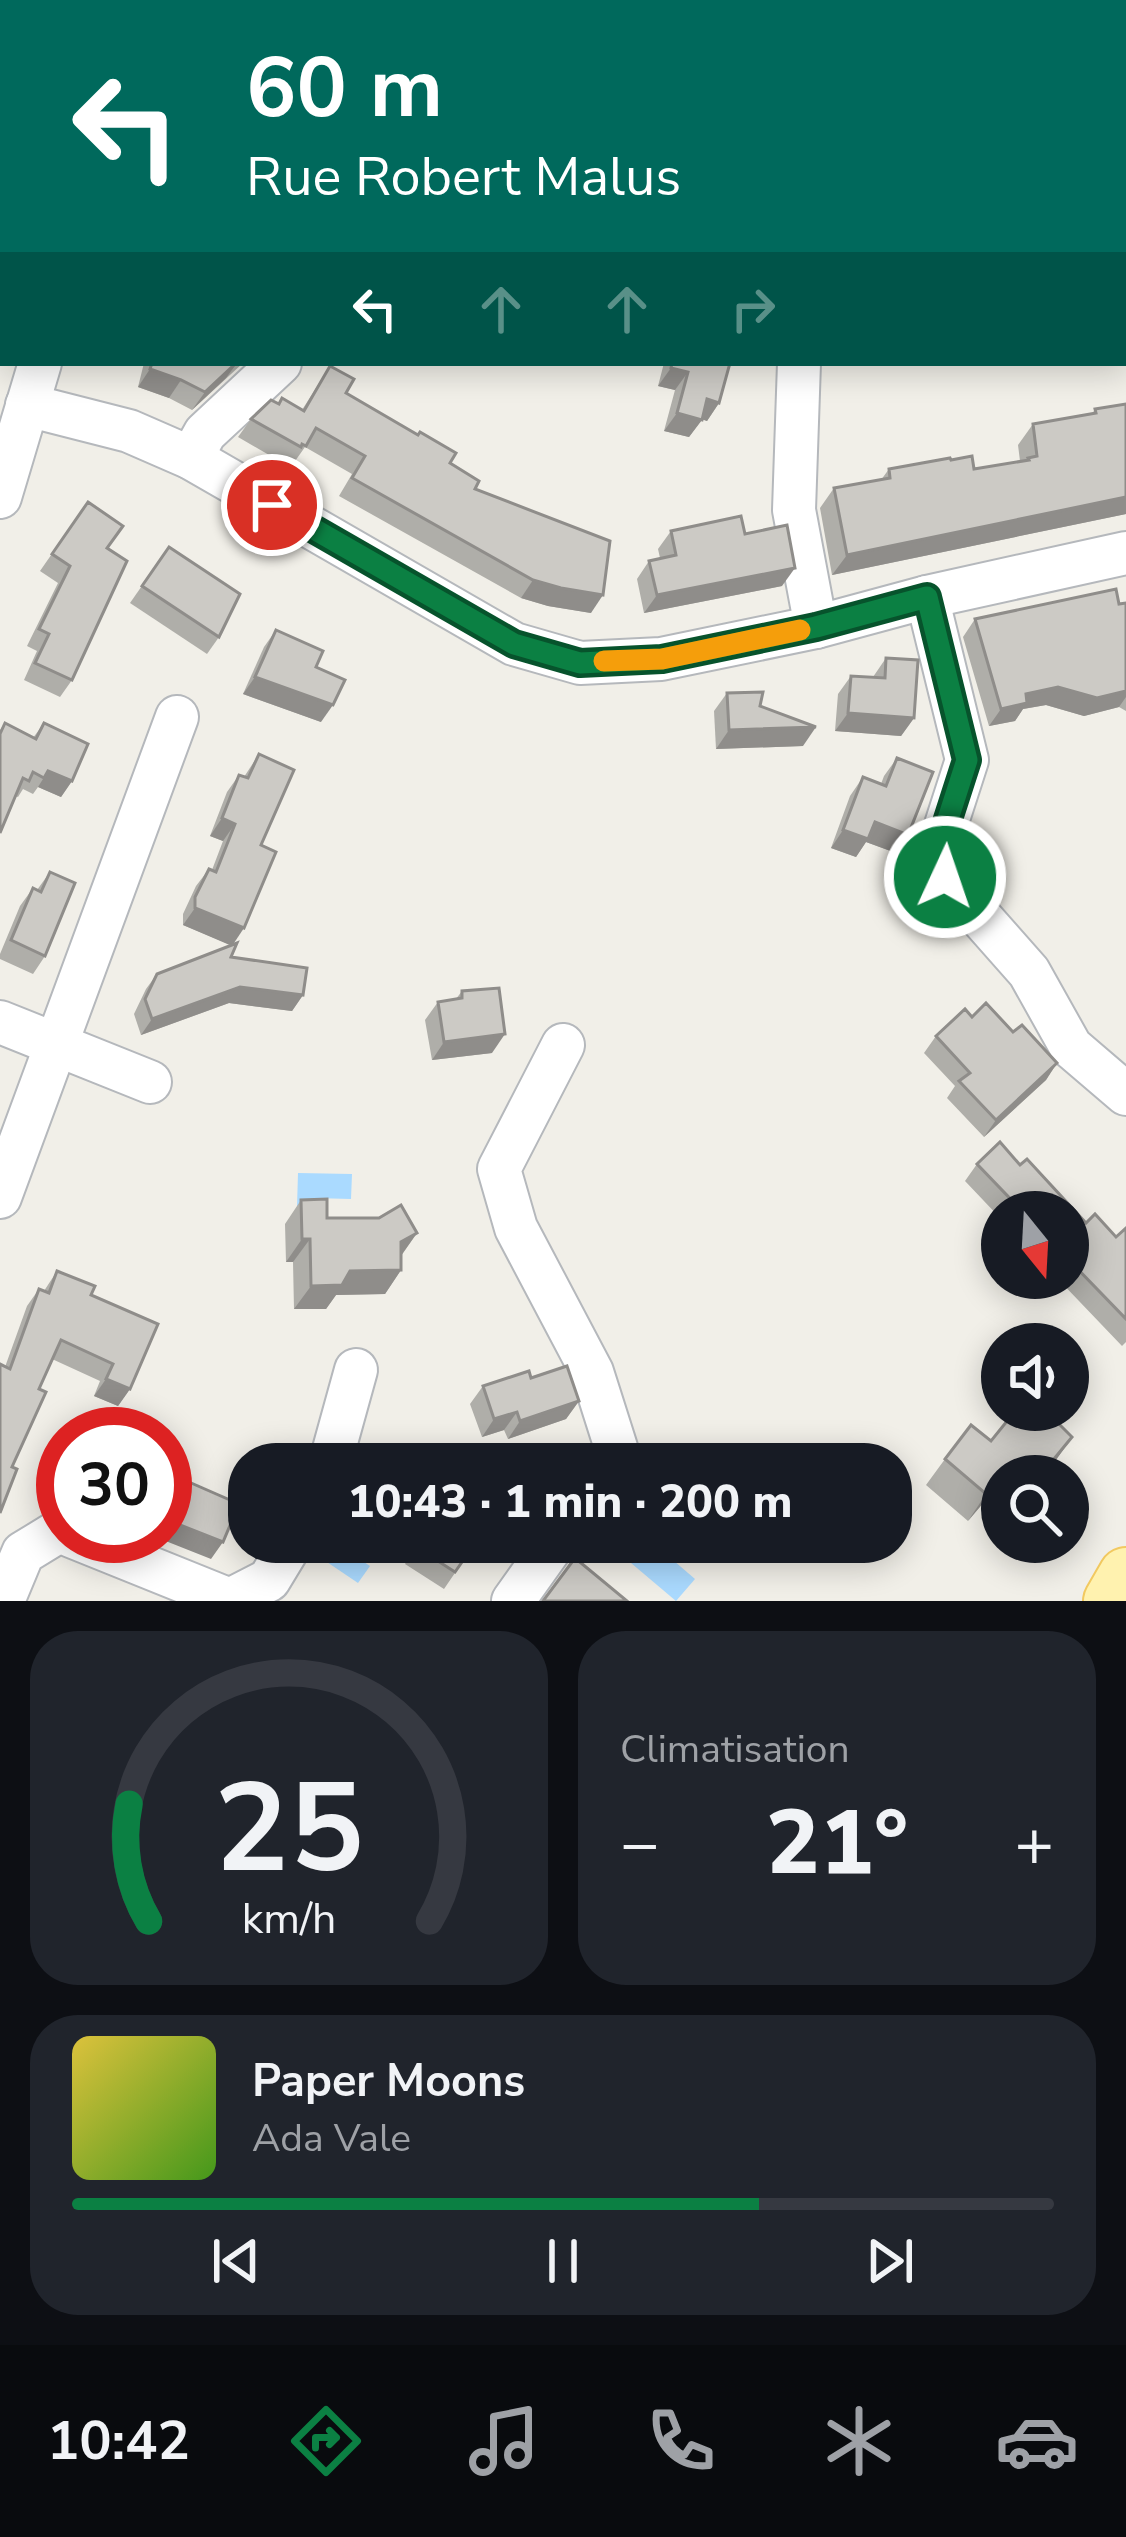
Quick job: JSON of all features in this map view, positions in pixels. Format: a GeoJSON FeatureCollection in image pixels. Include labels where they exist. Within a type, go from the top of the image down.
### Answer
{"type":"FeatureCollection","features":[{"type":"Feature","properties":{"kind":"main road"},"geometry":{"type":"LineString","coordinates":[[1112,1601],[1126,1575]]}},
{"type":"Feature","properties":{"kind":"street"},"geometry":{"type":"LineString","coordinates":[[0,497],[15,419],[39,366]]}},
{"type":"Feature","properties":{"kind":"street"},"geometry":{"type":"LineString","coordinates":[[191,458],[205,434],[277,366]]}},
{"type":"Feature","properties":{"kind":"street"},"geometry":{"type":"LineString","coordinates":[[799,366],[794,510],[816,627]]}},
{"type":"Feature","properties":{"kind":"street"},"geometry":{"type":"LineString","coordinates":[[15,419],[129,430],[191,458],[514,644],[580,663],[662,659],[1126,553]]}},
{"type":"Feature","properties":{"kind":"street"},"geometry":{"type":"LineString","coordinates":[[927,597],[967,760],[938,850],[945,877],[1029,972],[1071,1046],[1126,1094]]}},
{"type":"Feature","properties":{"kind":"street"},"geometry":{"type":"LineString","coordinates":[[0,1197],[177,717]]}},
{"type":"Feature","properties":{"kind":"street"},"geometry":{"type":"LineString","coordinates":[[0,1022],[150,1082]]}},
{"type":"Feature","properties":{"kind":"street"},"geometry":{"type":"LineString","coordinates":[[563,1045],[500,1169],[516,1228],[592,1372],[615,1443]]}},
{"type":"Feature","properties":{"kind":"street"},"geometry":{"type":"LineString","coordinates":[[336,1443],[356,1370]]}},
{"type":"Feature","properties":{"kind":"street"},"geometry":{"type":"LineString","coordinates":[[3,1601],[23,1553],[36,1545]]}},
{"type":"Feature","properties":{"kind":"street"},"geometry":{"type":"LineString","coordinates":[[138,1563],[230,1600],[269,1580],[279,1563]]}},
{"type":"Feature","properties":{"kind":"street"},"geometry":{"type":"LineString","coordinates":[[514,1601],[540,1563]]}},
{"type":"Feature","properties":{"kind":"water"},"geometry":{"type":"Polygon","coordinates":[[[298,1173],[352,1174],[351,1199],[313,1198],[312,1208],[297,1207],[298,1173]]]}},
{"type":"Feature","properties":{"kind":"water"},"geometry":{"type":"Polygon","coordinates":[[[328,1563],[370,1566],[358,1583],[328,1563]]]}},
{"type":"Feature","properties":{"kind":"water"},"geometry":{"type":"Polygon","coordinates":[[[631,1563],[676,1563],[695,1579],[676,1601],[631,1563]]]}},
{"type":"Feature","properties":{"kind":"building"},"geometry":{"type":"Polygon","coordinates":[[[151,366],[233,366],[205,392],[151,366]]]}},
{"type":"Feature","properties":{"kind":"building"},"geometry":{"type":"Polygon","coordinates":[[[330,366],[354,379],[346,393],[456,453],[450,463],[479,481],[475,489],[610,541],[603,595],[533,580],[352,478],[365,456],[316,428],[301,447],[251,419],[271,400],[279,404],[282,398],[304,411],[330,366]]]}},
{"type":"Feature","properties":{"kind":"building"},"geometry":{"type":"Polygon","coordinates":[[[729,366],[719,403],[707,399],[702,420],[677,413],[688,372],[671,368],[729,366]]]}},
{"type":"Feature","properties":{"kind":"building"},"geometry":{"type":"Polygon","coordinates":[[[1126,404],[1126,497],[847,555],[834,488],[890,478],[889,469],[950,458],[972,456],[974,469],[1029,460],[1037,456],[1033,424],[1126,404]]]}},
{"type":"Feature","properties":{"kind":"building"},"geometry":{"type":"Polygon","coordinates":[[[88,502],[123,526],[107,548],[127,561],[72,680],[35,663],[49,634],[39,629],[70,566],[52,554],[88,502]]]}},
{"type":"Feature","properties":{"kind":"building"},"geometry":{"type":"Polygon","coordinates":[[[741,516],[745,534],[787,525],[795,568],[657,595],[649,561],[676,555],[671,531],[741,516]]]}},
{"type":"Feature","properties":{"kind":"building"},"geometry":{"type":"Polygon","coordinates":[[[169,547],[240,594],[219,637],[142,586],[169,547]]]}},
{"type":"Feature","properties":{"kind":"building"},"geometry":{"type":"Polygon","coordinates":[[[1116,589],[1119,604],[1126,603],[1126,691],[1097,698],[1058,687],[1026,694],[1027,703],[1001,709],[975,619],[1116,589]]]}},
{"type":"Feature","properties":{"kind":"building"},"geometry":{"type":"Polygon","coordinates":[[[276,630],[323,651],[316,667],[345,680],[333,705],[255,677],[276,630]]]}},
{"type":"Feature","properties":{"kind":"building"},"geometry":{"type":"Polygon","coordinates":[[[886,658],[918,660],[914,718],[848,713],[851,676],[885,678],[886,658]]]}},
{"type":"Feature","properties":{"kind":"building"},"geometry":{"type":"Polygon","coordinates":[[[763,692],[760,706],[816,727],[729,730],[727,693],[763,692]]]}},
{"type":"Feature","properties":{"kind":"building"},"geometry":{"type":"Polygon","coordinates":[[[5,723],[36,739],[44,723],[88,744],[72,781],[48,771],[44,778],[33,772],[29,781],[23,778],[0,833],[0,734],[5,723]]]}},
{"type":"Feature","properties":{"kind":"building"},"geometry":{"type":"Polygon","coordinates":[[[259,754],[294,770],[261,845],[276,852],[244,928],[195,908],[195,897],[209,869],[216,872],[235,824],[222,818],[239,775],[248,778],[259,754]]]}},
{"type":"Feature","properties":{"kind":"building"},"geometry":{"type":"Polygon","coordinates":[[[897,758],[933,772],[908,835],[875,822],[868,839],[843,830],[863,777],[886,786],[897,758]]]}},
{"type":"Feature","properties":{"kind":"building"},"geometry":{"type":"Polygon","coordinates":[[[50,872],[75,883],[45,956],[11,940],[33,888],[41,892],[50,872]]]}},
{"type":"Feature","properties":{"kind":"building"},"geometry":{"type":"Polygon","coordinates":[[[237,943],[231,957],[307,968],[303,995],[240,987],[152,1019],[145,999],[157,974],[237,943]]]}},
{"type":"Feature","properties":{"kind":"building"},"geometry":{"type":"Polygon","coordinates":[[[499,988],[505,1034],[444,1042],[438,1002],[462,998],[462,991],[499,988]]]}},
{"type":"Feature","properties":{"kind":"building"},"geometry":{"type":"Polygon","coordinates":[[[986,1003],[1013,1032],[1022,1025],[1057,1063],[996,1120],[959,1081],[970,1073],[936,1036],[965,1009],[972,1017],[986,1003]]]}},
{"type":"Feature","properties":{"kind":"building"},"geometry":{"type":"Polygon","coordinates":[[[1000,1142],[1020,1165],[1027,1159],[1056,1191],[1003,1191],[977,1164],[1000,1142]]]}},
{"type":"Feature","properties":{"kind":"building"},"geometry":{"type":"Polygon","coordinates":[[[327,1199],[327,1218],[379,1218],[401,1205],[417,1233],[401,1242],[401,1270],[350,1271],[342,1285],[311,1286],[310,1239],[302,1239],[301,1200],[327,1199]]]}},
{"type":"Feature","properties":{"kind":"building"},"geometry":{"type":"Polygon","coordinates":[[[1095,1214],[1116,1237],[1126,1228],[1126,1319],[1089,1281],[1089,1220],[1095,1214]]]}},
{"type":"Feature","properties":{"kind":"building"},"geometry":{"type":"Polygon","coordinates":[[[57,1271],[95,1286],[91,1295],[158,1324],[130,1389],[106,1379],[113,1364],[61,1340],[39,1389],[46,1392],[12,1467],[17,1469],[0,1513],[0,1364],[10,1369],[39,1289],[49,1293],[57,1271]]]}},
{"type":"Feature","properties":{"kind":"building"},"geometry":{"type":"Polygon","coordinates":[[[567,1366],[579,1401],[520,1421],[517,1412],[494,1419],[483,1386],[529,1371],[531,1378],[567,1366]]]}},
{"type":"Feature","properties":{"kind":"building"},"geometry":{"type":"Polygon","coordinates":[[[971,1425],[991,1441],[999,1431],[1066,1431],[1072,1437],[1057,1455],[981,1455],[981,1490],[945,1459],[971,1425]]]}},
{"type":"Feature","properties":{"kind":"building"},"geometry":{"type":"Polygon","coordinates":[[[192,1483],[228,1499],[223,1542],[192,1530],[192,1483]]]}},
{"type":"Feature","properties":{"kind":"building"},"geometry":{"type":"Polygon","coordinates":[[[441,1563],[461,1563],[455,1572],[441,1563]]]}},
{"type":"Feature","properties":{"kind":"building"},"geometry":{"type":"Polygon","coordinates":[[[571,1563],[581,1563],[627,1601],[543,1601],[571,1563]]]}},
{"type":"Feature","properties":{"kind":"slow traffic"},"geometry":{"type":"LineString","coordinates":[[604,661],[662,659],[800,630]]}},
{"type":"Feature","properties":{"kind":"route"},"geometry":{"type":"LineString","coordinates":[[272,505],[514,644],[580,663],[662,659],[816,627],[927,597],[967,760],[938,850],[945,877]]}}]}
